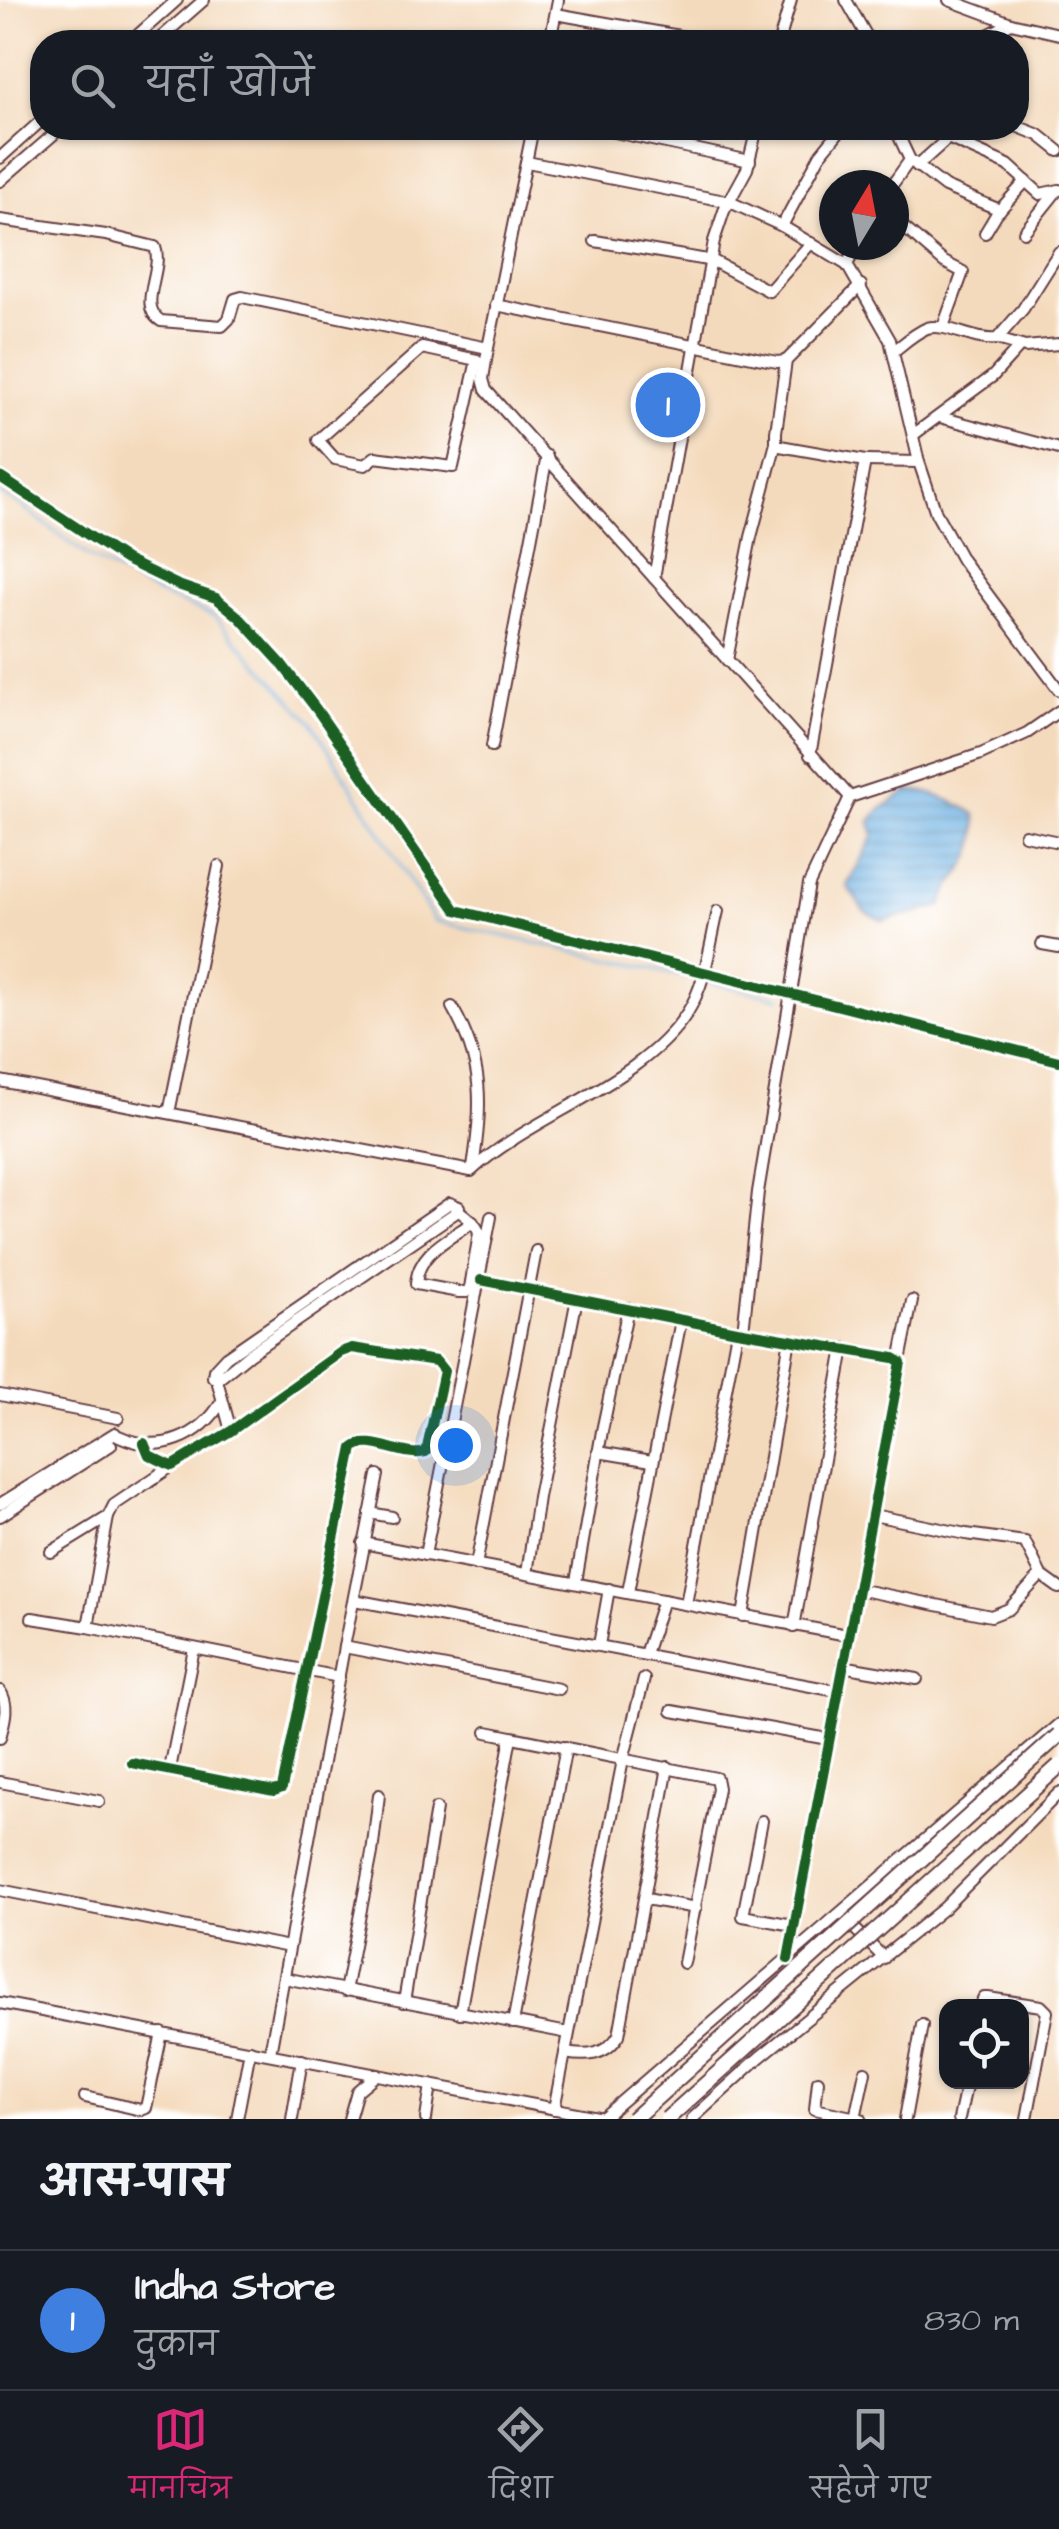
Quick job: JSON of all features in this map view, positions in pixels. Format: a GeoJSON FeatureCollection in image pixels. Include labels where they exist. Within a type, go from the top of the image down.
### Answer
{"type":"FeatureCollection","features":[{"type":"Feature","properties":{"kind":"highway"},"geometry":{"type":"LineString","coordinates":[[633,2119],[1059,1735]]}},
{"type":"Feature","properties":{"kind":"highway"},"geometry":{"type":"LineString","coordinates":[[667,2119],[1059,1766]]}},
{"type":"Feature","properties":{"kind":"street"},"geometry":{"type":"LineString","coordinates":[[144,30],[178,0]]}},
{"type":"Feature","properties":{"kind":"street"},"geometry":{"type":"LineString","coordinates":[[170,30],[204,0]]}},
{"type":"Feature","properties":{"kind":"street"},"geometry":{"type":"LineString","coordinates":[[553,30],[558,0]]}},
{"type":"Feature","properties":{"kind":"street"},"geometry":{"type":"LineString","coordinates":[[782,30],[791,0]]}},
{"type":"Feature","properties":{"kind":"street"},"geometry":{"type":"LineString","coordinates":[[846,0],[863,30]]}},
{"type":"Feature","properties":{"kind":"street"},"geometry":{"type":"LineString","coordinates":[[949,0],[1059,34]]}},
{"type":"Feature","properties":{"kind":"street"},"geometry":{"type":"LineString","coordinates":[[556,14],[646,30]]}},
{"type":"Feature","properties":{"kind":"street"},"geometry":{"type":"LineString","coordinates":[[996,30],[1011,22]]}},
{"type":"Feature","properties":{"kind":"street"},"geometry":{"type":"LineString","coordinates":[[0,158],[30,131]]}},
{"type":"Feature","properties":{"kind":"street"},"geometry":{"type":"LineString","coordinates":[[1029,131],[1059,151]]}},
{"type":"Feature","properties":{"kind":"street"},"geometry":{"type":"LineString","coordinates":[[0,182],[47,140]]}},
{"type":"Feature","properties":{"kind":"street"},"geometry":{"type":"LineString","coordinates":[[531,140],[488,348],[478,378],[452,467],[375,457],[365,465],[335,459],[318,440],[422,348],[477,360],[478,378],[486,390],[850,797]]}},
{"type":"Feature","properties":{"kind":"street"},"geometry":{"type":"LineString","coordinates":[[652,140],[750,161]]}},
{"type":"Feature","properties":{"kind":"street"},"geometry":{"type":"LineString","coordinates":[[654,578],[718,228],[750,161],[754,140]]}},
{"type":"Feature","properties":{"kind":"street"},"geometry":{"type":"LineString","coordinates":[[782,226],[820,154],[832,140]]}},
{"type":"Feature","properties":{"kind":"street"},"geometry":{"type":"LineString","coordinates":[[901,140],[913,163],[945,187],[1000,210]]}},
{"type":"Feature","properties":{"kind":"street"},"geometry":{"type":"LineString","coordinates":[[906,170],[945,140]]}},
{"type":"Feature","properties":{"kind":"street"},"geometry":{"type":"LineString","coordinates":[[970,140],[1008,165],[1040,194],[1058,190]]}},
{"type":"Feature","properties":{"kind":"street"},"geometry":{"type":"LineString","coordinates":[[527,162],[730,202],[782,226],[847,264],[894,351],[919,462],[936,513],[962,560],[1059,690]]}},
{"type":"Feature","properties":{"kind":"street"},"geometry":{"type":"LineString","coordinates":[[985,232],[1026,181]]}},
{"type":"Feature","properties":{"kind":"street"},"geometry":{"type":"LineString","coordinates":[[1024,232],[1058,190]]}},
{"type":"Feature","properties":{"kind":"street"},"geometry":{"type":"LineString","coordinates":[[0,220],[155,247],[158,258],[149,305],[154,317],[161,321],[222,326],[229,320],[235,299],[242,297],[488,348]]}},
{"type":"Feature","properties":{"kind":"street"},"geometry":{"type":"LineString","coordinates":[[909,232],[944,262],[963,272],[944,328]]}},
{"type":"Feature","properties":{"kind":"street"},"geometry":{"type":"LineString","coordinates":[[595,241],[713,261],[772,290],[811,243]]}},
{"type":"Feature","properties":{"kind":"street"},"geometry":{"type":"LineString","coordinates":[[997,338],[1023,309],[1059,252]]}},
{"type":"Feature","properties":{"kind":"street"},"geometry":{"type":"LineString","coordinates":[[847,264],[849,260]]}},
{"type":"Feature","properties":{"kind":"street"},"geometry":{"type":"LineString","coordinates":[[727,660],[751,536],[776,443],[786,361],[861,285]]}},
{"type":"Feature","properties":{"kind":"street"},"geometry":{"type":"LineString","coordinates":[[496,305],[786,361]]}},
{"type":"Feature","properties":{"kind":"street"},"geometry":{"type":"LineString","coordinates":[[894,351],[927,328],[944,328],[978,339],[997,338],[1020,346],[1059,344]]}},
{"type":"Feature","properties":{"kind":"street"},"geometry":{"type":"LineString","coordinates":[[913,435],[993,376],[1020,346]]}},
{"type":"Feature","properties":{"kind":"street"},"geometry":{"type":"LineString","coordinates":[[940,417],[1059,449]]}},
{"type":"Feature","properties":{"kind":"street"},"geometry":{"type":"LineString","coordinates":[[776,443],[865,461],[919,462]]}},
{"type":"Feature","properties":{"kind":"street"},"geometry":{"type":"LineString","coordinates":[[492,746],[548,456]]}},
{"type":"Feature","properties":{"kind":"street"},"geometry":{"type":"LineString","coordinates":[[810,755],[865,461]]}},
{"type":"Feature","properties":{"kind":"street"},"geometry":{"type":"LineString","coordinates":[[0,477],[112,552],[178,585],[216,598],[239,617],[317,710],[454,908],[1059,1061]]}},
{"type":"Feature","properties":{"kind":"street"},"geometry":{"type":"LineString","coordinates":[[850,797],[981,754],[1027,733],[1059,711]]}},
{"type":"Feature","properties":{"kind":"street"},"geometry":{"type":"LineString","coordinates":[[686,1604],[740,1331],[758,1192],[810,880],[841,824],[850,797]]}},
{"type":"Feature","properties":{"kind":"street"},"geometry":{"type":"LineString","coordinates":[[1025,835],[1059,842]]}},
{"type":"Feature","properties":{"kind":"street"},"geometry":{"type":"LineString","coordinates":[[169,1113],[219,866]]}},
{"type":"Feature","properties":{"kind":"street"},"geometry":{"type":"LineString","coordinates":[[0,1081],[471,1171],[505,1144],[629,1068],[660,1043],[688,1013],[718,910]]}},
{"type":"Feature","properties":{"kind":"street"},"geometry":{"type":"LineString","coordinates":[[1042,944],[1059,947]]}},
{"type":"Feature","properties":{"kind":"street"},"geometry":{"type":"LineString","coordinates":[[452,1007],[468,1036],[480,1080],[473,1169]]}},
{"type":"Feature","properties":{"kind":"street"},"geometry":{"type":"LineString","coordinates":[[231,1431],[213,1377],[221,1361],[262,1339],[455,1202],[458,1210],[473,1222],[479,1238],[468,1290],[416,1284],[418,1265],[426,1255],[473,1222]]}},
{"type":"Feature","properties":{"kind":"street"},"geometry":{"type":"LineString","coordinates":[[425,1555],[491,1217]]}},
{"type":"Feature","properties":{"kind":"street"},"geometry":{"type":"LineString","coordinates":[[476,1566],[536,1250]]}},
{"type":"Feature","properties":{"kind":"street"},"geometry":{"type":"LineString","coordinates":[[480,1280],[900,1361]]}},
{"type":"Feature","properties":{"kind":"street"},"geometry":{"type":"LineString","coordinates":[[527,1574],[538,1497],[578,1298]]}},
{"type":"Feature","properties":{"kind":"street"},"geometry":{"type":"LineString","coordinates":[[788,1959],[912,1301]]}},
{"type":"Feature","properties":{"kind":"street"},"geometry":{"type":"LineString","coordinates":[[576,1582],[628,1308]]}},
{"type":"Feature","properties":{"kind":"street"},"geometry":{"type":"LineString","coordinates":[[628,1592],[681,1320]]}},
{"type":"Feature","properties":{"kind":"street"},"geometry":{"type":"LineString","coordinates":[[743,1616],[790,1340]]}},
{"type":"Feature","properties":{"kind":"street"},"geometry":{"type":"LineString","coordinates":[[794,1627],[844,1348]]}},
{"type":"Feature","properties":{"kind":"street"},"geometry":{"type":"LineString","coordinates":[[88,1627],[108,1517],[114,1504],[231,1431],[348,1349],[426,1359],[443,1368],[426,1452],[411,1454],[363,1443],[354,1446],[282,1788],[274,1791],[132,1763]]}},
{"type":"Feature","properties":{"kind":"street"},"geometry":{"type":"LineString","coordinates":[[0,1395],[118,1418]]}},
{"type":"Feature","properties":{"kind":"street"},"geometry":{"type":"LineString","coordinates":[[0,1504],[115,1438],[144,1443],[190,1436],[207,1423],[222,1401]]}},
{"type":"Feature","properties":{"kind":"street"},"geometry":{"type":"LineString","coordinates":[[144,1443],[148,1455],[172,1466]]}},
{"type":"Feature","properties":{"kind":"street"},"geometry":{"type":"LineString","coordinates":[[598,1452],[652,1461]]}},
{"type":"Feature","properties":{"kind":"street"},"geometry":{"type":"LineString","coordinates":[[0,1516],[83,1456]]}},
{"type":"Feature","properties":{"kind":"street"},"geometry":{"type":"LineString","coordinates":[[270,2053],[378,1474]]}},
{"type":"Feature","properties":{"kind":"street"},"geometry":{"type":"LineString","coordinates":[[370,1513],[392,1517]]}},
{"type":"Feature","properties":{"kind":"street"},"geometry":{"type":"LineString","coordinates":[[873,1514],[966,1534],[1022,1540],[1029,1545],[1041,1575],[1059,1588]]}},
{"type":"Feature","properties":{"kind":"street"},"geometry":{"type":"LineString","coordinates":[[51,1552],[108,1517]]}},
{"type":"Feature","properties":{"kind":"street"},"geometry":{"type":"LineString","coordinates":[[363,1543],[847,1635]]}},
{"type":"Feature","properties":{"kind":"street"},"geometry":{"type":"LineString","coordinates":[[857,1589],[991,1616],[1009,1609],[1041,1575]]}},
{"type":"Feature","properties":{"kind":"street"},"geometry":{"type":"LineString","coordinates":[[599,1646],[609,1589]]}},
{"type":"Feature","properties":{"kind":"street"},"geometry":{"type":"LineString","coordinates":[[354,1600],[837,1691]]}},
{"type":"Feature","properties":{"kind":"street"},"geometry":{"type":"LineString","coordinates":[[644,1654],[664,1600]]}},
{"type":"Feature","properties":{"kind":"street"},"geometry":{"type":"LineString","coordinates":[[32,1618],[339,1676]]}},
{"type":"Feature","properties":{"kind":"street"},"geometry":{"type":"LineString","coordinates":[[344,1647],[559,1689]]}},
{"type":"Feature","properties":{"kind":"street"},"geometry":{"type":"LineString","coordinates":[[170,1768],[194,1649]]}},
{"type":"Feature","properties":{"kind":"street"},"geometry":{"type":"LineString","coordinates":[[842,1666],[917,1679]]}},
{"type":"Feature","properties":{"kind":"street"},"geometry":{"type":"LineString","coordinates":[[554,2109],[623,1760],[644,1678]]}},
{"type":"Feature","properties":{"kind":"street"},"geometry":{"type":"LineString","coordinates":[[0,1691],[5,1711],[0,1738]]}},
{"type":"Feature","properties":{"kind":"street"},"geometry":{"type":"LineString","coordinates":[[672,1711],[828,1740]]}},
{"type":"Feature","properties":{"kind":"street"},"geometry":{"type":"LineString","coordinates":[[0,2002],[602,2118],[1059,1724]]}},
{"type":"Feature","properties":{"kind":"street"},"geometry":{"type":"LineString","coordinates":[[487,1732],[711,1776],[718,1782],[684,1963]]}},
{"type":"Feature","properties":{"kind":"street"},"geometry":{"type":"LineString","coordinates":[[460,2013],[511,1737]]}},
{"type":"Feature","properties":{"kind":"street"},"geometry":{"type":"LineString","coordinates":[[513,2023],[566,1747]]}},
{"type":"Feature","properties":{"kind":"street"},"geometry":{"type":"LineString","coordinates":[[565,2053],[590,2056],[608,2048],[619,2036],[668,1767]]}},
{"type":"Feature","properties":{"kind":"street"},"geometry":{"type":"LineString","coordinates":[[0,1782],[99,1801]]}},
{"type":"Feature","properties":{"kind":"street"},"geometry":{"type":"LineString","coordinates":[[692,2119],[760,2057],[944,1908],[1059,1793]]}},
{"type":"Feature","properties":{"kind":"street"},"geometry":{"type":"LineString","coordinates":[[345,1991],[380,1795]]}},
{"type":"Feature","properties":{"kind":"street"},"geometry":{"type":"LineString","coordinates":[[404,2002],[436,1809]]}},
{"type":"Feature","properties":{"kind":"street"},"geometry":{"type":"LineString","coordinates":[[762,1821],[743,1916],[793,1925]]}},
{"type":"Feature","properties":{"kind":"street"},"geometry":{"type":"LineString","coordinates":[[0,1890],[290,1947]]}},
{"type":"Feature","properties":{"kind":"street"},"geometry":{"type":"LineString","coordinates":[[646,1898],[696,1908]]}},
{"type":"Feature","properties":{"kind":"street"},"geometry":{"type":"LineString","coordinates":[[839,1914],[884,1958]]}},
{"type":"Feature","properties":{"kind":"street"},"geometry":{"type":"LineString","coordinates":[[284,1978],[568,2033]]}},
{"type":"Feature","properties":{"kind":"street"},"geometry":{"type":"LineString","coordinates":[[1027,2119],[1047,2012],[1041,2006],[1029,2004]]}},
{"type":"Feature","properties":{"kind":"street"},"geometry":{"type":"LineString","coordinates":[[904,2119],[922,2025]]}},
{"type":"Feature","properties":{"kind":"street"},"geometry":{"type":"LineString","coordinates":[[85,2096],[146,2108],[162,2033]]}},
{"type":"Feature","properties":{"kind":"street"},"geometry":{"type":"LineString","coordinates":[[237,2119],[250,2050]]}},
{"type":"Feature","properties":{"kind":"street"},"geometry":{"type":"LineString","coordinates":[[292,2119],[302,2060]]}},
{"type":"Feature","properties":{"kind":"street"},"geometry":{"type":"LineString","coordinates":[[818,2081],[815,2108],[855,2118],[865,2072]]}},
{"type":"Feature","properties":{"kind":"street"},"geometry":{"type":"LineString","coordinates":[[349,2119],[357,2091],[376,2075]]}},
{"type":"Feature","properties":{"kind":"street"},"geometry":{"type":"LineString","coordinates":[[426,2119],[431,2085]]}},
{"type":"Feature","properties":{"kind":"street"},"geometry":{"type":"LineString","coordinates":[[959,2119],[965,2089]]}},
{"type":"Feature","properties":{"kind":"water"},"geometry":{"type":"Polygon","coordinates":[[[909,790],[944,798],[976,815],[974,846],[941,906],[883,921],[864,911],[847,886],[874,835],[870,822],[909,790]]]}},
{"type":"Feature","properties":{"kind":"waterway"},"geometry":{"type":"LineString","coordinates":[[0,494],[88,556],[152,591],[214,616],[312,723],[435,921],[691,977]]}},
{"type":"Feature","properties":{"kind":"waterway"},"geometry":{"type":"LineString","coordinates":[[704,981],[781,998]]}},
{"type":"Feature","properties":{"kind":"cycle path"},"geometry":{"type":"LineString","coordinates":[[0,477],[126,560],[216,598],[239,617],[317,710],[456,910],[1059,1061]]}},
{"type":"Feature","properties":{"kind":"cycle path"},"geometry":{"type":"LineString","coordinates":[[481,1280],[901,1362],[788,1959]]}},
{"type":"Feature","properties":{"kind":"cycle path"},"geometry":{"type":"LineString","coordinates":[[132,1763],[274,1791],[282,1788],[353,1448],[368,1444],[426,1452],[444,1371],[436,1361],[352,1348],[231,1431],[172,1466],[149,1455],[144,1443]]}},
{"type":"Feature","properties":{"kind":"place","name":"Indha Store"},"geometry":{"type":"Point","coordinates":[668,405]}}]}
